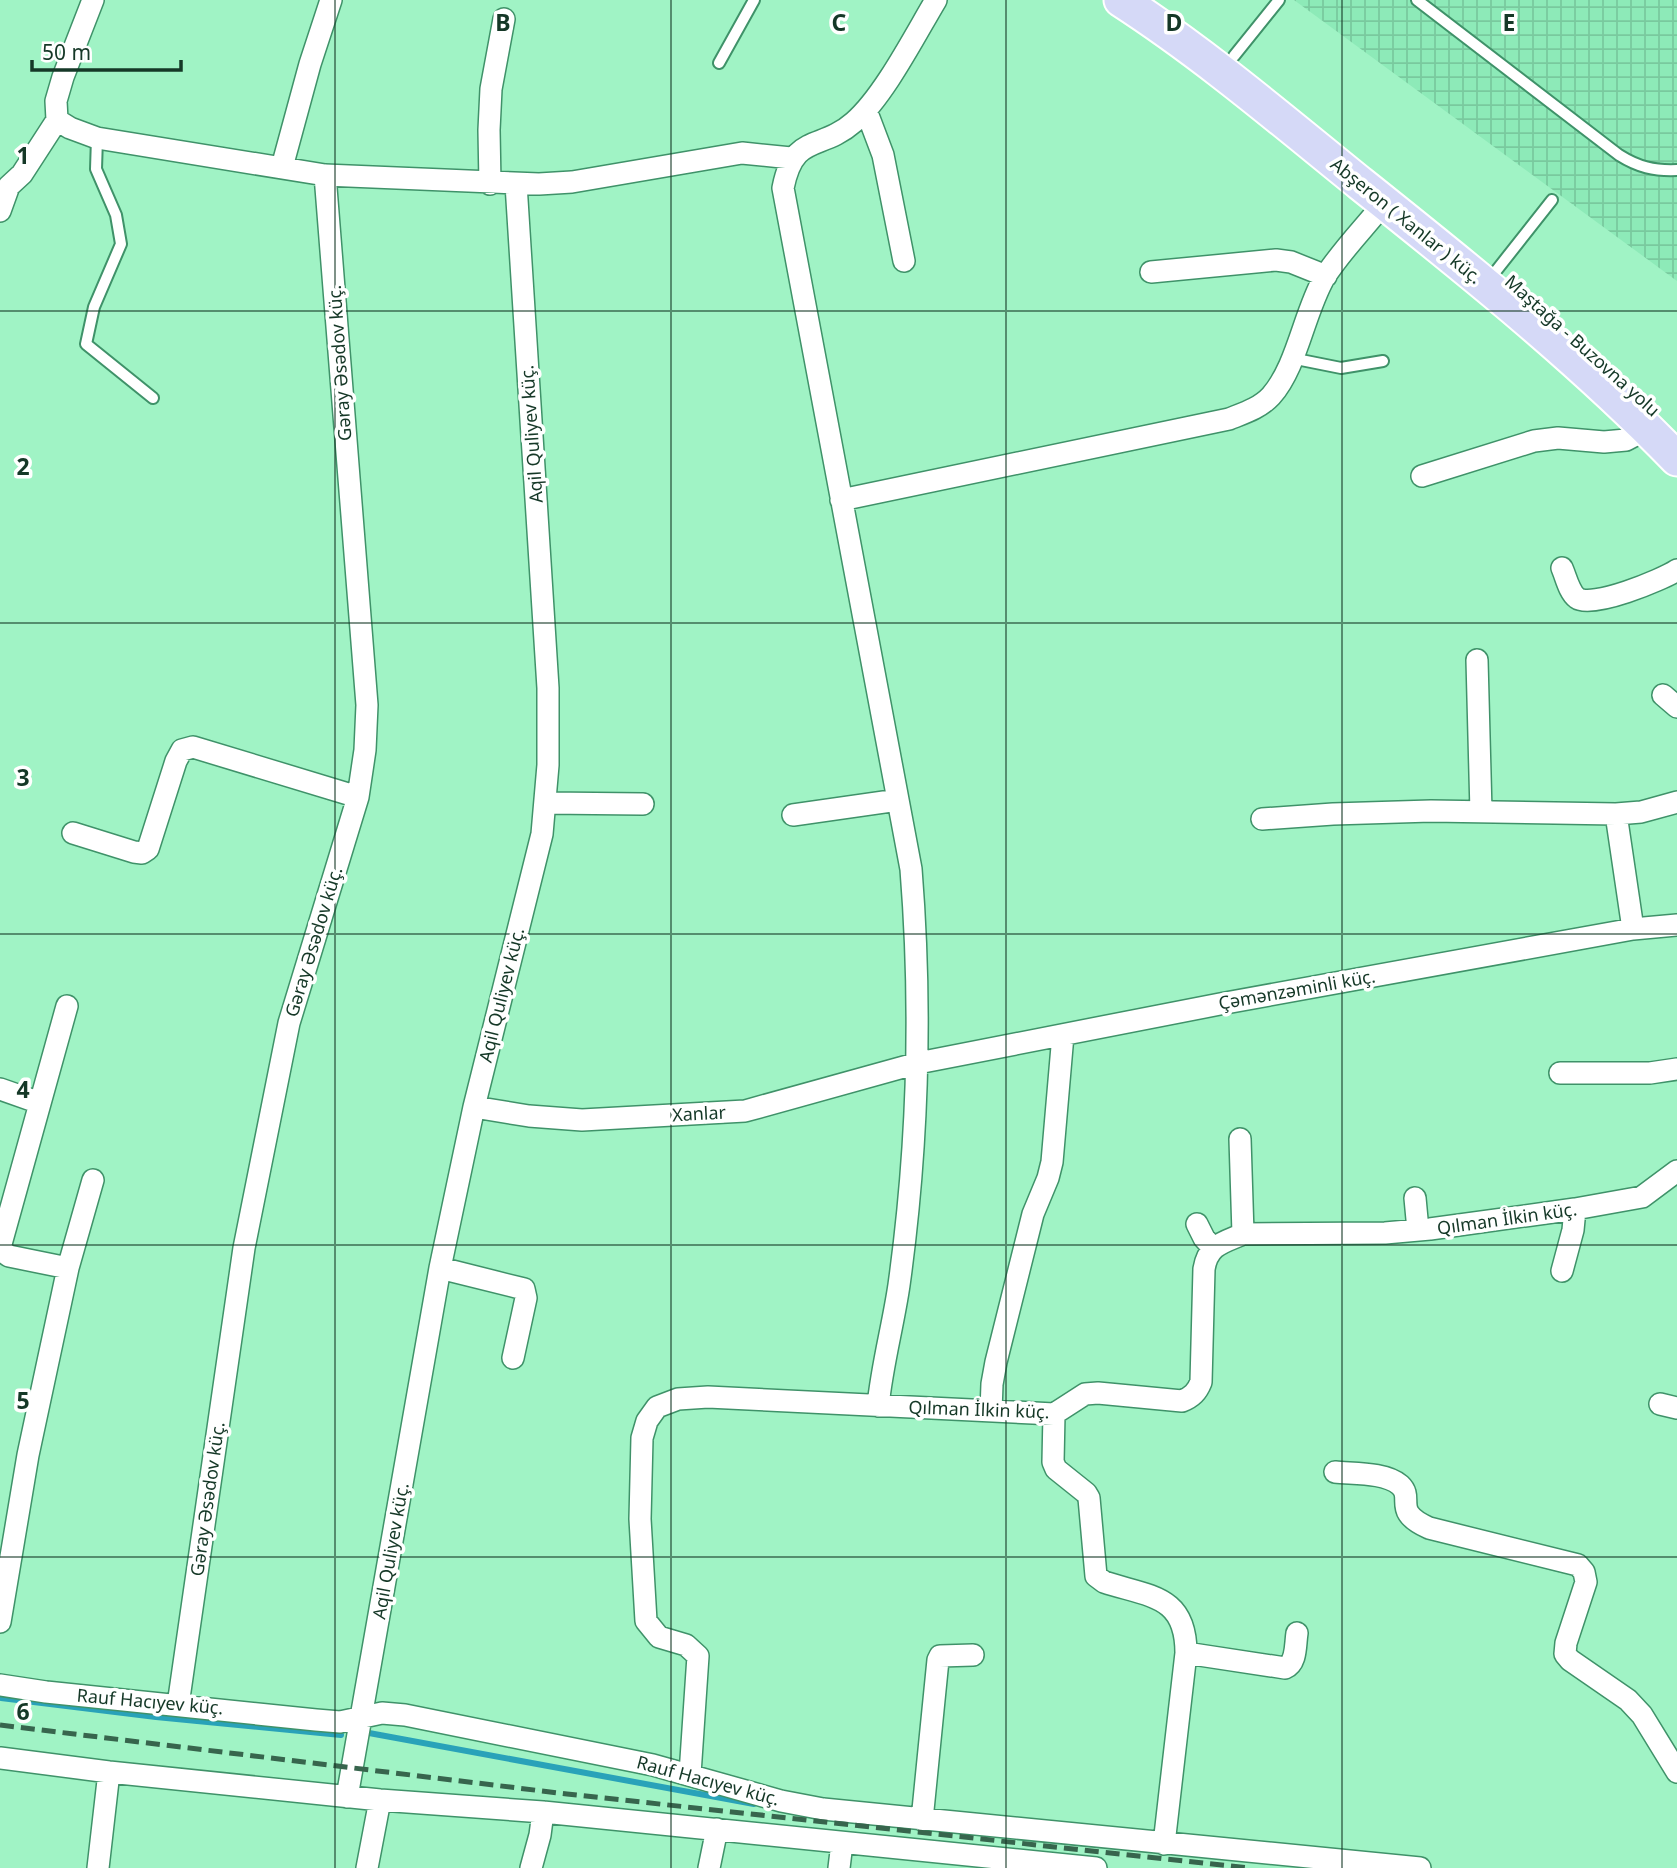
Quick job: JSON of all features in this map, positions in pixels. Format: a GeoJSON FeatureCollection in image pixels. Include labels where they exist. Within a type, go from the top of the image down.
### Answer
{"type":"FeatureCollection","features":[{"type":"Feature","properties":{"kind":"main road","name":"Abşeron ( Xanlar ) küç."},"geometry":{"type":"LineString","coordinates":[[1121,0],[1212,64],[1385,202],[1571,359],[1662,430],[1677,459]]}},
{"type":"Feature","properties":{"kind":"main road","name":"Maştağa - Buzovna yolu"},"geometry":{"type":"LineString","coordinates":[[1157,0],[1234,56],[1496,271],[1588,350],[1662,430]]}},
{"type":"Feature","properties":{"kind":"street"},"geometry":{"type":"LineString","coordinates":[[0,211],[4,187],[22,174],[57,120],[56,101],[63,77],[93,0]]}},
{"type":"Feature","properties":{"kind":"street"},"geometry":{"type":"LineString","coordinates":[[282,167],[310,64],[331,0]]}},
{"type":"Feature","properties":{"kind":"street"},"geometry":{"type":"LineString","coordinates":[[878,1406],[901,1263],[918,1063],[915,914],[911,869],[783,188],[791,158],[804,147],[842,131],[866,110],[936,0]]}},
{"type":"Feature","properties":{"kind":"street"},"geometry":{"type":"LineString","coordinates":[[490,184],[491,89],[504,19]]}},
{"type":"Feature","properties":{"kind":"street"},"geometry":{"type":"LineString","coordinates":[[866,110],[883,155],[904,261]]}},
{"type":"Feature","properties":{"kind":"street"},"geometry":{"type":"LineString","coordinates":[[57,120],[97,138],[326,175],[490,184],[572,182],[742,153],[791,158]]}},
{"type":"Feature","properties":{"kind":"street","name":"Gəray Əsədov küç."},"geometry":{"type":"LineString","coordinates":[[178,1705],[244,1248],[289,1023],[358,797],[365,750],[367,705],[326,175]]}},
{"type":"Feature","properties":{"kind":"street","name":"Aqil Quliyev küç."},"geometry":{"type":"LineString","coordinates":[[347,1797],[440,1268],[474,1107],[542,834],[546,803],[548,688],[516,184]]}},
{"type":"Feature","properties":{"kind":"street"},"geometry":{"type":"LineString","coordinates":[[841,500],[1229,419],[1258,407],[1271,396],[1286,373],[1314,297],[1326,276],[1385,202]]}},
{"type":"Feature","properties":{"kind":"street"},"geometry":{"type":"LineString","coordinates":[[1151,272],[1276,260],[1291,262],[1326,276]]}},
{"type":"Feature","properties":{"kind":"street"},"geometry":{"type":"LineString","coordinates":[[1422,476],[1534,441],[1558,438],[1604,442],[1626,440],[1662,430]]}},
{"type":"Feature","properties":{"kind":"street"},"geometry":{"type":"LineString","coordinates":[[1562,568],[1574,596],[1588,601],[1633,590],[1677,570]]}},
{"type":"Feature","properties":{"kind":"street"},"geometry":{"type":"LineString","coordinates":[[1477,660],[1481,812]]}},
{"type":"Feature","properties":{"kind":"street"},"geometry":{"type":"LineString","coordinates":[[73,833],[134,852],[142,853],[148,849],[176,761],[182,750],[192,747],[358,797]]}},
{"type":"Feature","properties":{"kind":"street"},"geometry":{"type":"LineString","coordinates":[[793,815],[898,800]]}},
{"type":"Feature","properties":{"kind":"street"},"geometry":{"type":"LineString","coordinates":[[1262,819],[1333,814],[1616,814],[1653,809],[1677,802]]}},
{"type":"Feature","properties":{"kind":"street"},"geometry":{"type":"LineString","coordinates":[[546,803],[643,804]]}},
{"type":"Feature","properties":{"kind":"street"},"geometry":{"type":"LineString","coordinates":[[1616,814],[1633,929]]}},
{"type":"Feature","properties":{"kind":"street","name":"Çəmənzəminli küç."},"geometry":{"type":"LineString","coordinates":[[918,1063],[1220,1004],[1633,929],[1677,925]]}},
{"type":"Feature","properties":{"kind":"street"},"geometry":{"type":"LineString","coordinates":[[67,1006],[40,1103],[5,1211],[1,1244],[3,1252],[9,1256],[68,1268]]}},
{"type":"Feature","properties":{"kind":"street"},"geometry":{"type":"LineString","coordinates":[[991,1411],[996,1362],[1033,1214],[1052,1162],[1063,1035]]}},
{"type":"Feature","properties":{"kind":"street","name":"Xanlar"},"geometry":{"type":"LineString","coordinates":[[474,1107],[529,1116],[582,1120],[745,1111],[918,1063]]}},
{"type":"Feature","properties":{"kind":"street"},"geometry":{"type":"LineString","coordinates":[[1560,1073],[1650,1073],[1677,1069]]}},
{"type":"Feature","properties":{"kind":"street"},"geometry":{"type":"LineString","coordinates":[[0,1089],[40,1103]]}},
{"type":"Feature","properties":{"kind":"street"},"geometry":{"type":"LineString","coordinates":[[1240,1139],[1243,1234]]}},
{"type":"Feature","properties":{"kind":"street","name":"Qılman İlkin küç."},"geometry":{"type":"LineString","coordinates":[[691,1774],[698,1656],[686,1645],[659,1637],[646,1621],[640,1519],[642,1438],[647,1421],[657,1407],[678,1399],[708,1397],[1054,1414],[1085,1394],[1098,1393],[1173,1402],[1190,1398],[1197,1391],[1200,1382],[1206,1257],[1213,1248],[1243,1234],[1385,1233],[1575,1209],[1642,1197],[1677,1171]]}},
{"type":"Feature","properties":{"kind":"street"},"geometry":{"type":"LineString","coordinates":[[0,1622],[28,1455],[68,1268],[93,1180]]}},
{"type":"Feature","properties":{"kind":"street"},"geometry":{"type":"LineString","coordinates":[[1415,1198],[1418,1230]]}},
{"type":"Feature","properties":{"kind":"street"},"geometry":{"type":"LineString","coordinates":[[1562,1271],[1573,1230],[1575,1209]]}},
{"type":"Feature","properties":{"kind":"street"},"geometry":{"type":"LineString","coordinates":[[1197,1224],[1213,1248]]}},
{"type":"Feature","properties":{"kind":"street"},"geometry":{"type":"LineString","coordinates":[[440,1268],[524,1289],[526,1298],[513,1358]]}},
{"type":"Feature","properties":{"kind":"street"},"geometry":{"type":"LineString","coordinates":[[1054,1414],[1053,1462],[1056,1469],[1089,1498],[1096,1576],[1104,1582],[1161,1601],[1174,1609],[1186,1635],[1164,1843]]}},
{"type":"Feature","properties":{"kind":"street"},"geometry":{"type":"LineString","coordinates":[[1335,1472],[1386,1478],[1399,1484],[1404,1489],[1408,1515],[1429,1528],[1578,1565],[1584,1572],[1586,1582],[1566,1643],[1565,1654],[1628,1700],[1642,1715],[1677,1772]]}},
{"type":"Feature","properties":{"kind":"street"},"geometry":{"type":"LineString","coordinates":[[1186,1653],[1285,1668],[1290,1666],[1293,1660],[1297,1633]]}},
{"type":"Feature","properties":{"kind":"street"},"geometry":{"type":"LineString","coordinates":[[922,1821],[938,1660],[945,1655],[973,1656]]}},
{"type":"Feature","properties":{"kind":"street","name":"Rauf Hacıyev küç."},"geometry":{"type":"LineString","coordinates":[[0,1685],[70,1695],[340,1722],[382,1713],[405,1715],[691,1774],[781,1801],[823,1809],[922,1821],[1420,1868]]}},
{"type":"Feature","properties":{"kind":"street","name":"Rauf Hacıyev küç."},"geometry":{"type":"LineString","coordinates":[[0,1758],[347,1797],[717,1829],[974,1862],[1096,1868]]}},
{"type":"Feature","properties":{"kind":"street"},"geometry":{"type":"LineString","coordinates":[[98,1868],[109,1772]]}},
{"type":"Feature","properties":{"kind":"street"},"geometry":{"type":"LineString","coordinates":[[367,1868],[380,1800]]}},
{"type":"Feature","properties":{"kind":"street"},"geometry":{"type":"LineString","coordinates":[[777,1836],[781,1801]]}},
{"type":"Feature","properties":{"kind":"street"},"geometry":{"type":"LineString","coordinates":[[531,1868],[542,1812]]}},
{"type":"Feature","properties":{"kind":"street"},"geometry":{"type":"LineString","coordinates":[[709,1868],[717,1829]]}},
{"type":"Feature","properties":{"kind":"street"},"geometry":{"type":"LineString","coordinates":[[839,1868],[842,1843]]}},
{"type":"Feature","properties":{"kind":"lane"},"geometry":{"type":"LineString","coordinates":[[719,63],[754,0]]}},
{"type":"Feature","properties":{"kind":"lane"},"geometry":{"type":"LineString","coordinates":[[1234,56],[1279,0]]}},
{"type":"Feature","properties":{"kind":"lane"},"geometry":{"type":"LineString","coordinates":[[1418,0],[1619,155],[1635,165],[1658,171],[1677,170]]}},
{"type":"Feature","properties":{"kind":"lane"},"geometry":{"type":"LineString","coordinates":[[97,138],[96,170],[116,215],[121,244],[94,307],[86,344],[153,398]]}},
{"type":"Feature","properties":{"kind":"lane"},"geometry":{"type":"LineString","coordinates":[[1496,271],[1552,200]]}},
{"type":"Feature","properties":{"kind":"lane"},"geometry":{"type":"LineString","coordinates":[[1291,358],[1340,368],[1383,361]]}},
{"type":"Feature","properties":{"kind":"shaded area"},"geometry":{"type":"Polygon","coordinates":[[[1294,0],[1677,0],[1677,281],[1294,0]]]}},
{"type":"Feature","properties":{"kind":"waterway"},"geometry":{"type":"LineString","coordinates":[[1,1698],[156,1717],[341,1735]]}},
{"type":"Feature","properties":{"kind":"waterway"},"geometry":{"type":"LineString","coordinates":[[369,1733],[754,1804]]}},
{"type":"Feature","properties":{"kind":"railway"},"geometry":{"type":"LineString","coordinates":[[0,1725],[567,1794],[1249,1868]]}}]}
